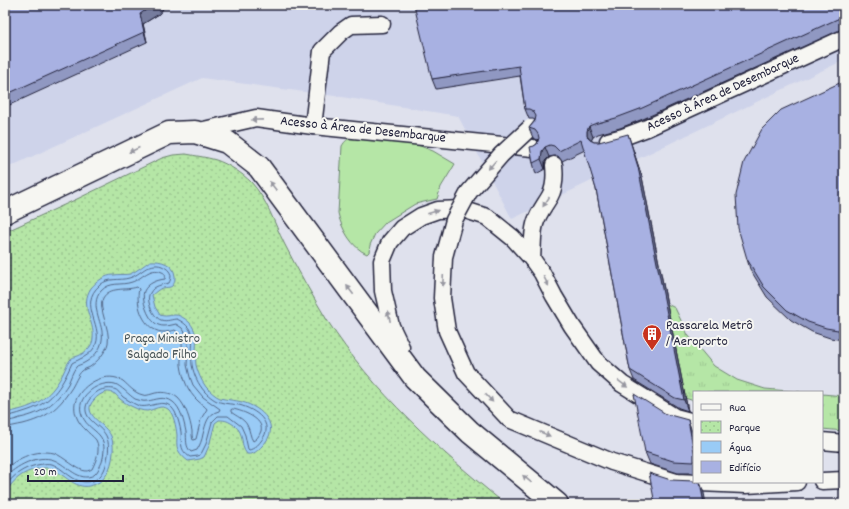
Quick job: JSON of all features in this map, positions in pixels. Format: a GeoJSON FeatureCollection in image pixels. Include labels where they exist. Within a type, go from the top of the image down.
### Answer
{"type":"FeatureCollection","features":[{"type":"Feature","properties":{"kind":"street"},"geometry":{"type":"LineString","coordinates":[[5,212],[169,133],[195,132],[227,142],[259,167],[415,378],[470,432],[557,504]]}},
{"type":"Feature","properties":{"kind":"lane"},"geometry":{"type":"LineString","coordinates":[[313,126],[322,51],[341,32],[351,25],[382,24]]}},
{"type":"Feature","properties":{"kind":"lane","name":"Acesso à Área de Desembarque"},"geometry":{"type":"LineString","coordinates":[[600,143],[623,137],[647,128],[844,38]]}},
{"type":"Feature","properties":{"kind":"lane","name":"Acesso à Área de Desembarque"},"geometry":{"type":"LineString","coordinates":[[195,132],[256,118],[313,126],[532,148]]}},
{"type":"Feature","properties":{"kind":"lane"},"geometry":{"type":"LineString","coordinates":[[530,128],[501,155],[469,192],[454,220],[444,257],[442,298],[447,331],[466,373],[509,419],[612,462],[676,482],[693,483]]}},
{"type":"Feature","properties":{"kind":"lane"},"geometry":{"type":"LineString","coordinates":[[532,259],[535,224],[553,188],[554,165]]}},
{"type":"Feature","properties":{"kind":"lane"},"geometry":{"type":"LineString","coordinates":[[415,378],[391,326],[383,291],[382,261],[390,242],[402,228],[421,216],[438,210],[462,210],[487,217],[514,238],[542,273],[572,326],[598,363],[622,384],[675,417],[693,422]]}},
{"type":"Feature","properties":{"kind":"lane"},"geometry":{"type":"LineString","coordinates":[[823,441],[844,443]]}},
{"type":"Feature","properties":{"kind":"lane"},"geometry":{"type":"LineString","coordinates":[[823,481],[844,480]]}},
{"type":"Feature","properties":{"kind":"lane"},"geometry":{"type":"LineString","coordinates":[[699,483],[746,485],[780,483]]}},
{"type":"Feature","properties":{"kind":"shaded area"},"geometry":{"type":"Polygon","coordinates":[[[5,5],[844,5],[844,60],[512,219],[458,116],[342,97],[202,78],[5,169],[5,5]]]}},
{"type":"Feature","properties":{"kind":"green space"},"geometry":{"type":"Polygon","coordinates":[[[352,138],[415,144],[433,151],[455,164],[441,187],[437,199],[415,204],[386,222],[375,234],[367,254],[357,247],[348,237],[338,213],[342,146],[346,140],[352,138]]]}},
{"type":"Feature","properties":{"kind":"green space","name":"Praça Ministro Salgado Filho"},"geometry":{"type":"Polygon","coordinates":[[[186,154],[221,162],[235,169],[251,182],[266,203],[289,253],[327,320],[365,372],[408,419],[456,463],[505,504],[5,504],[5,232],[162,158],[186,154]]]}},
{"type":"Feature","properties":{"kind":"green space"},"geometry":{"type":"Polygon","coordinates":[[[667,304],[675,308],[688,335],[714,366],[737,380],[765,389],[788,391],[693,391],[693,401],[685,398],[667,304]]]}},
{"type":"Feature","properties":{"kind":"green space"},"geometry":{"type":"Polygon","coordinates":[[[823,394],[844,396],[844,431],[823,429],[823,394]]]}},
{"type":"Feature","properties":{"kind":"water"},"geometry":{"type":"Polygon","coordinates":[[[150,261],[162,262],[170,266],[174,272],[174,284],[170,287],[160,289],[152,295],[155,307],[160,315],[180,316],[189,322],[193,328],[196,338],[196,365],[204,384],[218,397],[239,401],[256,408],[262,413],[267,418],[270,425],[268,439],[256,452],[247,454],[243,447],[238,428],[228,422],[219,420],[215,423],[209,446],[204,457],[188,461],[178,450],[175,425],[172,414],[168,409],[160,407],[147,411],[141,410],[120,399],[114,393],[107,392],[95,399],[90,410],[95,419],[111,436],[113,447],[111,465],[106,475],[100,482],[89,486],[79,485],[52,469],[41,468],[32,470],[22,475],[11,485],[5,494],[5,413],[23,409],[43,399],[55,387],[71,359],[88,349],[93,341],[93,332],[87,301],[93,285],[107,276],[130,274],[150,261]]]}},
{"type":"Feature","properties":{"kind":"building"},"geometry":{"type":"Polygon","coordinates":[[[5,5],[153,5],[140,14],[144,32],[5,95],[5,5]]]}},
{"type":"Feature","properties":{"kind":"building"},"geometry":{"type":"Polygon","coordinates":[[[414,5],[844,5],[844,16],[640,109],[589,126],[587,136],[594,142],[628,134],[638,167],[684,400],[675,398],[630,370],[596,189],[581,140],[559,151],[554,146],[550,145],[545,147],[542,151],[541,159],[533,163],[530,147],[537,144],[539,138],[535,130],[529,128],[535,121],[536,116],[533,111],[525,109],[519,66],[432,79],[414,5]]]}},
{"type":"Feature","properties":{"kind":"building"},"geometry":{"type":"Polygon","coordinates":[[[844,81],[844,331],[826,328],[808,322],[787,310],[764,287],[747,259],[738,228],[736,195],[744,162],[762,129],[781,110],[844,81]]]}},
{"type":"Feature","properties":{"kind":"building"},"geometry":{"type":"Polygon","coordinates":[[[634,394],[666,414],[688,420],[693,447],[693,462],[673,461],[645,452],[634,394]]]}},
{"type":"Feature","properties":{"kind":"building"},"geometry":{"type":"Polygon","coordinates":[[[649,473],[671,480],[693,481],[693,483],[700,483],[704,504],[655,504],[649,473]]]}},
{"type":"Feature","properties":{"kind":"place","name":"Passarela Metrô / Aeroporto"},"geometry":{"type":"Point","coordinates":[652,351]}}]}
